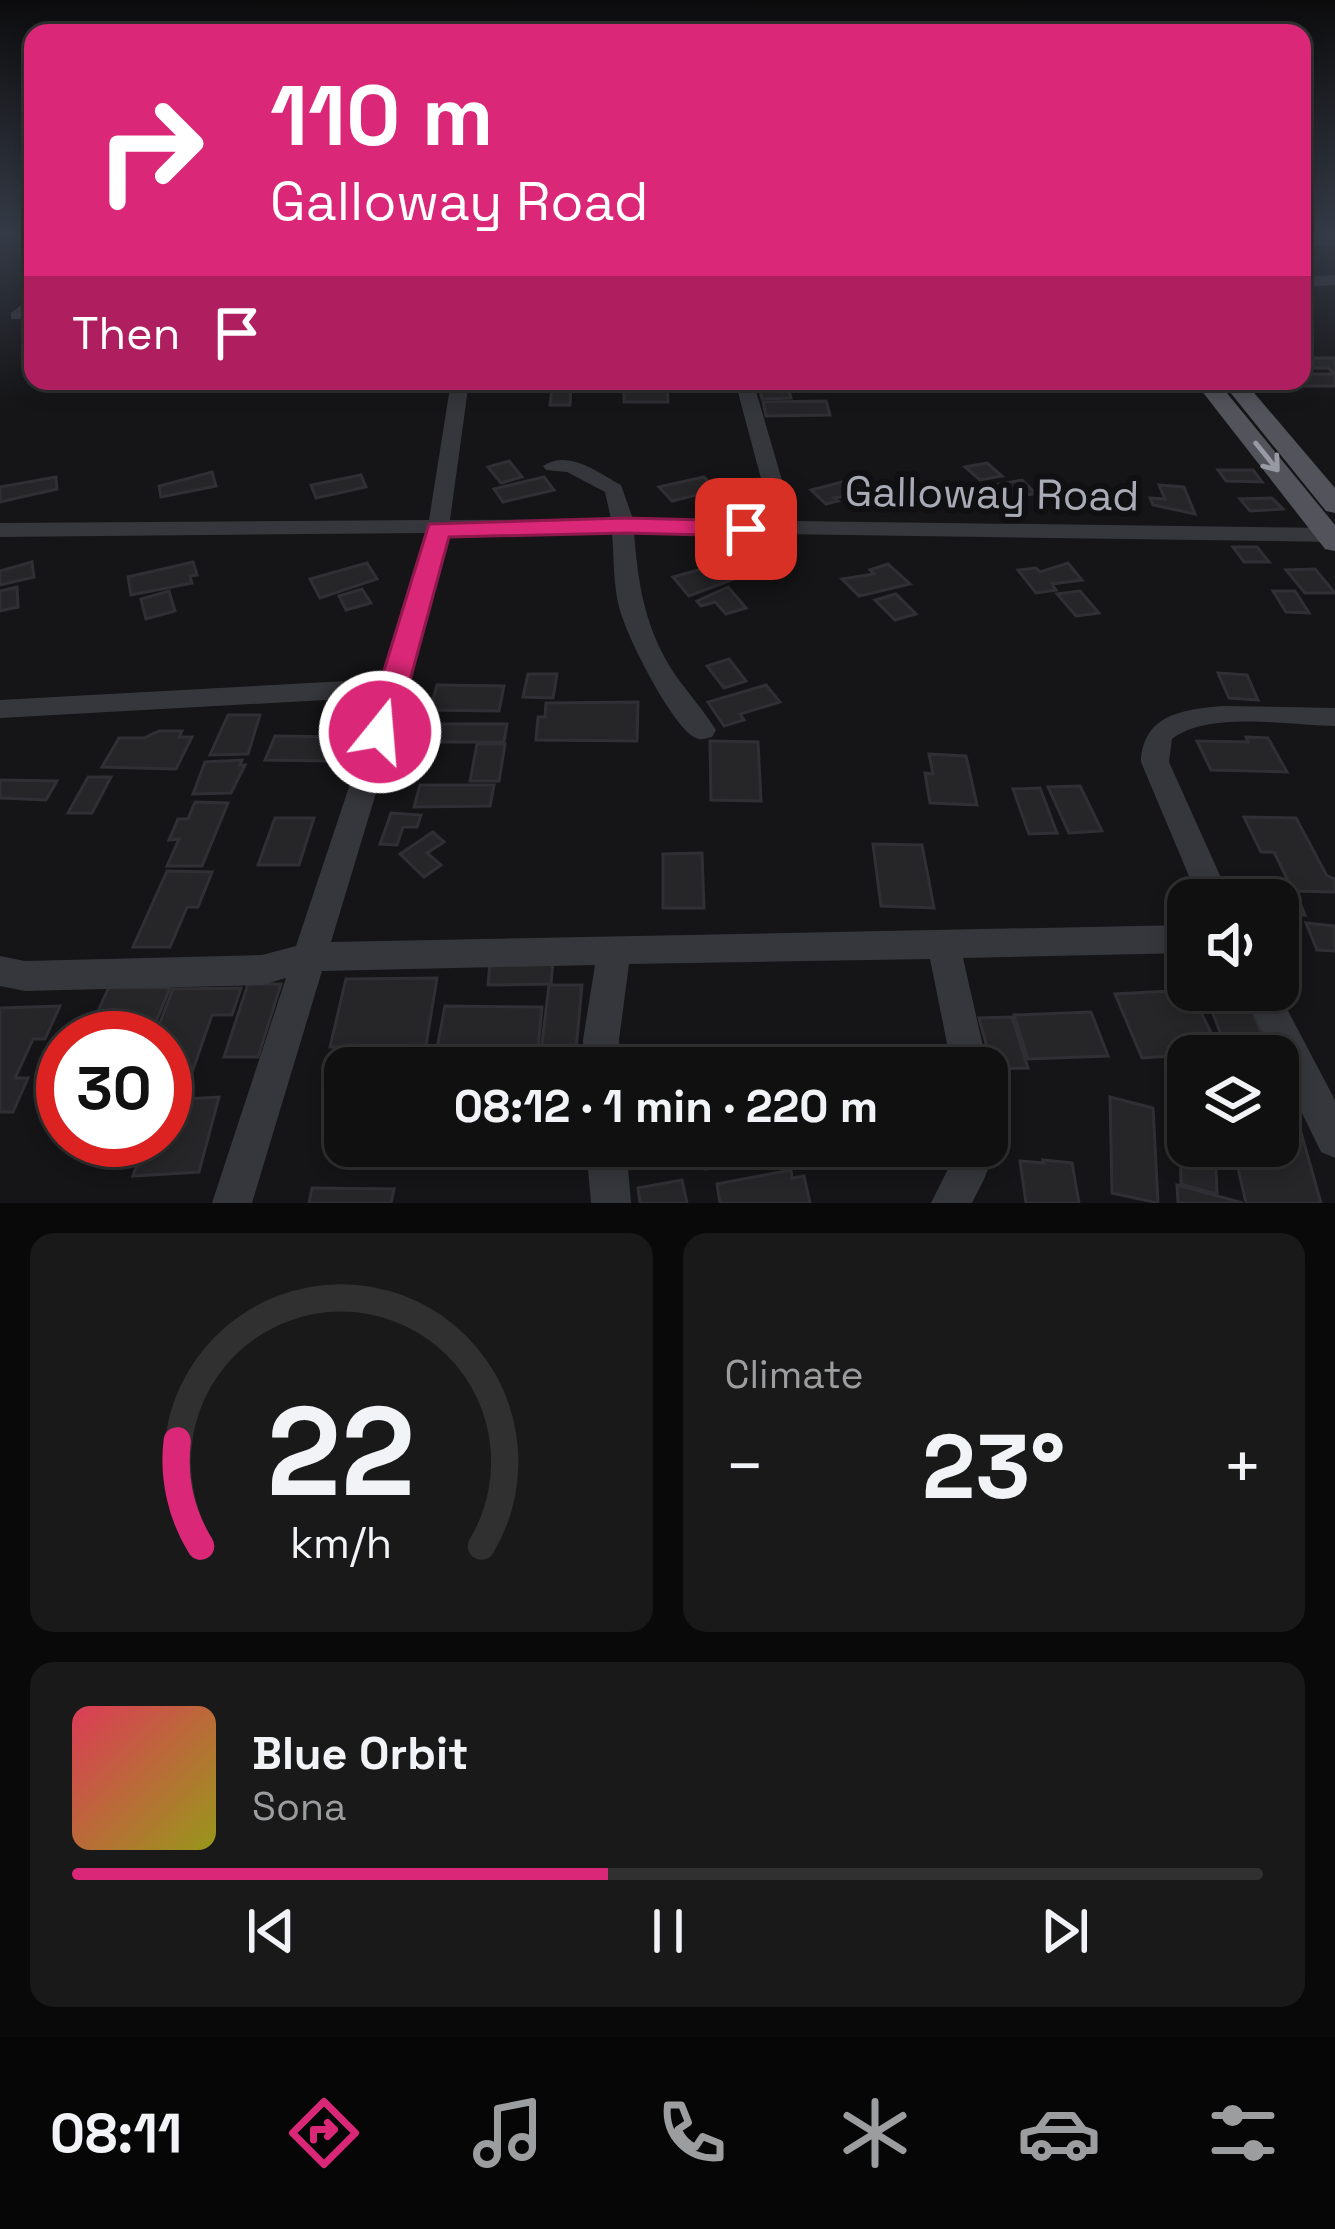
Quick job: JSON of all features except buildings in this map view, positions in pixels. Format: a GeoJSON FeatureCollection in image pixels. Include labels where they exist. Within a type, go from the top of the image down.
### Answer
{"type":"FeatureCollection","features":[{"type":"Feature","properties":{"kind":"main road"},"geometry":{"type":"LineString","coordinates":[[1212,390],[1333,538]]}},
{"type":"Feature","properties":{"kind":"main road"},"geometry":{"type":"LineString","coordinates":[[1239,390],[1335,505]]}},
{"type":"Feature","properties":{"kind":"street"},"geometry":{"type":"LineString","coordinates":[[17,316],[24,310]]}},
{"type":"Feature","properties":{"kind":"street"},"geometry":{"type":"LineString","coordinates":[[232,1203],[394,687],[438,530],[459,390]]}},
{"type":"Feature","properties":{"kind":"street"},"geometry":{"type":"LineString","coordinates":[[746,390],[786,530]]}},
{"type":"Feature","properties":{"kind":"street"},"geometry":{"type":"LineString","coordinates":[[553,466],[571,466],[614,489],[626,525],[626,583],[650,661],[702,730]]}},
{"type":"Feature","properties":{"kind":"street","name":"Galloway Road"},"geometry":{"type":"LineString","coordinates":[[0,530],[626,525],[1333,538]]}},
{"type":"Feature","properties":{"kind":"street"},"geometry":{"type":"LineString","coordinates":[[0,709],[394,687]]}},
{"type":"Feature","properties":{"kind":"street"},"geometry":{"type":"LineString","coordinates":[[1206,879],[1155,762],[1155,745],[1163,730],[1183,721],[1229,717],[1335,717]]}},
{"type":"Feature","properties":{"kind":"street"},"geometry":{"type":"LineString","coordinates":[[0,971],[25,976],[262,970],[310,957],[614,948],[944,947],[1167,940]]}},
{"type":"Feature","properties":{"kind":"street"},"geometry":{"type":"LineString","coordinates":[[944,947],[965,1047]]}},
{"type":"Feature","properties":{"kind":"street"},"geometry":{"type":"LineString","coordinates":[[601,1047],[614,948]]}},
{"type":"Feature","properties":{"kind":"street"},"geometry":{"type":"LineString","coordinates":[[1270,1011],[1335,1138]]}},
{"type":"Feature","properties":{"kind":"street"},"geometry":{"type":"LineString","coordinates":[[607,1167],[610,1203]]}},
{"type":"Feature","properties":{"kind":"street"},"geometry":{"type":"LineString","coordinates":[[951,1203],[969,1167]]}},
{"type":"Feature","properties":{"kind":"route"},"geometry":{"type":"LineString","coordinates":[[380,732],[438,530],[626,525],[746,529]]}}]}
